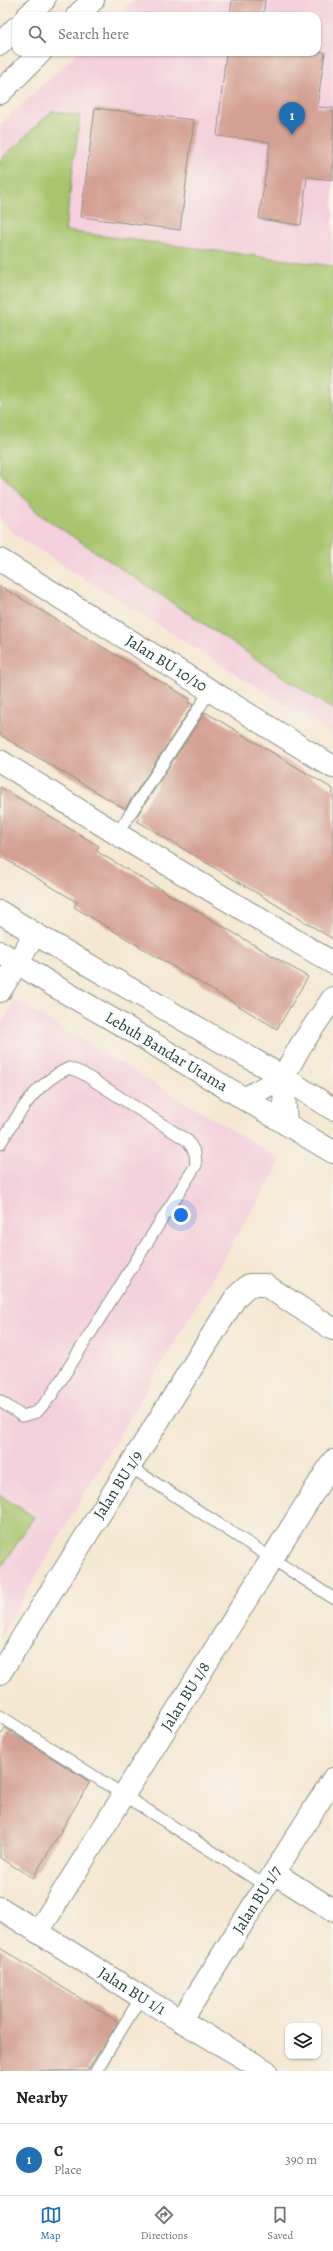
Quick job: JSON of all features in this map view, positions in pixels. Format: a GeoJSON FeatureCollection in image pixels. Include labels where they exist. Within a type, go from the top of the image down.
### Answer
{"type":"FeatureCollection","features":[{"type":"Feature","properties":{"kind":"street"},"geometry":{"type":"LineString","coordinates":[[32,12],[44,0]]}},
{"type":"Feature","properties":{"kind":"street"},"geometry":{"type":"LineString","coordinates":[[81,12],[93,0]]}},
{"type":"Feature","properties":{"kind":"street"},"geometry":{"type":"LineString","coordinates":[[0,44],[12,32]]}},
{"type":"Feature","properties":{"kind":"street"},"geometry":{"type":"LineString","coordinates":[[0,93],[37,56]]}},
{"type":"Feature","properties":{"kind":"street","name":"Jalan BU 10/10"},"geometry":{"type":"LineString","coordinates":[[0,560],[333,768]]}},
{"type":"Feature","properties":{"kind":"street"},"geometry":{"type":"LineString","coordinates":[[0,761],[117,834],[333,963]]}},
{"type":"Feature","properties":{"kind":"street"},"geometry":{"type":"LineString","coordinates":[[0,912],[35,934],[283,1077],[333,1109]]}},
{"type":"Feature","properties":{"kind":"street"},"geometry":{"type":"LineString","coordinates":[[0,991],[9,958],[35,934]]}},
{"type":"Feature","properties":{"kind":"street","name":"Lebuh Bandar Utama"},"geometry":{"type":"LineString","coordinates":[[9,958],[333,1152]]}},
{"type":"Feature","properties":{"kind":"street"},"geometry":{"type":"LineString","coordinates":[[244,1099],[283,1077],[333,998]]}},
{"type":"Feature","properties":{"kind":"street"},"geometry":{"type":"LineString","coordinates":[[283,1077],[286,1124]]}},
{"type":"Feature","properties":{"kind":"street","name":"Jalan BU 1/9"},"geometry":{"type":"LineString","coordinates":[[0,1672],[236,1297],[249,1285],[265,1285],[333,1329]]}},
{"type":"Feature","properties":{"kind":"street","name":"Jalan BU 1/8"},"geometry":{"type":"LineString","coordinates":[[38,1932],[333,1461]]}},
{"type":"Feature","properties":{"kind":"street","name":"Jalan BU 1/7"},"geometry":{"type":"LineString","coordinates":[[181,2021],[333,1779]]}},
{"type":"Feature","properties":{"kind":"street"},"geometry":{"type":"LineString","coordinates":[[270,1880],[333,1910]]}},
{"type":"Feature","properties":{"kind":"street","name":"Jalan BU 1/1"},"geometry":{"type":"LineString","coordinates":[[0,1908],[141,1997],[266,2071]]}},
{"type":"Feature","properties":{"kind":"lane"},"geometry":{"type":"LineString","coordinates":[[117,834],[210,691]]}},
{"type":"Feature","properties":{"kind":"lane"},"geometry":{"type":"LineString","coordinates":[[0,1144],[27,1099],[55,1074],[69,1068],[82,1074],[188,1141],[195,1153],[196,1165],[51,1396],[37,1412],[22,1416],[0,1401]]}},
{"type":"Feature","properties":{"kind":"lane"},"geometry":{"type":"LineString","coordinates":[[129,1466],[333,1598]]}},
{"type":"Feature","properties":{"kind":"lane"},"geometry":{"type":"LineString","coordinates":[[0,1716],[124,1795],[270,1880]]}},
{"type":"Feature","properties":{"kind":"lane"},"geometry":{"type":"LineString","coordinates":[[96,2071],[141,1997]]}},
{"type":"Feature","properties":{"kind":"shaded area"},"geometry":{"type":"Polygon","coordinates":[[[133,0],[333,0],[333,735],[14,534],[0,519],[0,125],[74,56],[321,56],[321,12],[120,12],[133,0]]]}},
{"type":"Feature","properties":{"kind":"shaded area"},"geometry":{"type":"Polygon","coordinates":[[[15,1000],[282,1160],[0,1637],[0,1027],[15,1000]]]}},
{"type":"Feature","properties":{"kind":"green space"},"geometry":{"type":"Polygon","coordinates":[[[52,111],[80,116],[65,231],[333,266],[333,710],[39,514],[0,473],[0,160],[52,111]]]}},
{"type":"Feature","properties":{"kind":"green space"},"geometry":{"type":"Polygon","coordinates":[[[0,1495],[34,1517],[0,1570],[0,1495]]]}},
{"type":"Feature","properties":{"kind":"building"},"geometry":{"type":"Polygon","coordinates":[[[232,0],[265,0],[264,12],[230,12],[232,0]]]}},
{"type":"Feature","properties":{"kind":"building"},"geometry":{"type":"Polygon","coordinates":[[[321,52],[325,52],[317,107],[333,108],[333,180],[307,177],[301,225],[259,219],[270,142],[217,136],[226,56],[321,56],[321,52]]]}},
{"type":"Feature","properties":{"kind":"building"},"geometry":{"type":"Polygon","coordinates":[[[95,108],[194,120],[180,230],[81,217],[95,108]]]}},
{"type":"Feature","properties":{"kind":"building"},"geometry":{"type":"Polygon","coordinates":[[[0,586],[190,699],[188,702],[193,705],[125,809],[0,735],[0,586]]]}},
{"type":"Feature","properties":{"kind":"building"},"geometry":{"type":"Polygon","coordinates":[[[205,712],[333,789],[333,939],[137,821],[139,818],[137,816],[205,712]]]}},
{"type":"Feature","properties":{"kind":"building"},"geometry":{"type":"Polygon","coordinates":[[[0,787],[99,846],[96,851],[308,977],[277,1029],[74,907],[77,902],[0,856],[0,787]]]}},
{"type":"Feature","properties":{"kind":"building"},"geometry":{"type":"Polygon","coordinates":[[[5,1728],[90,1782],[33,1878],[0,1858],[0,1736],[5,1728]]]}},
{"type":"Feature","properties":{"kind":"building"},"geometry":{"type":"Polygon","coordinates":[[[0,1948],[118,2022],[87,2071],[0,2071],[0,1948]]]}},
{"type":"Feature","properties":{"kind":"place","name":"C"},"geometry":{"type":"Point","coordinates":[292,135]}}]}
